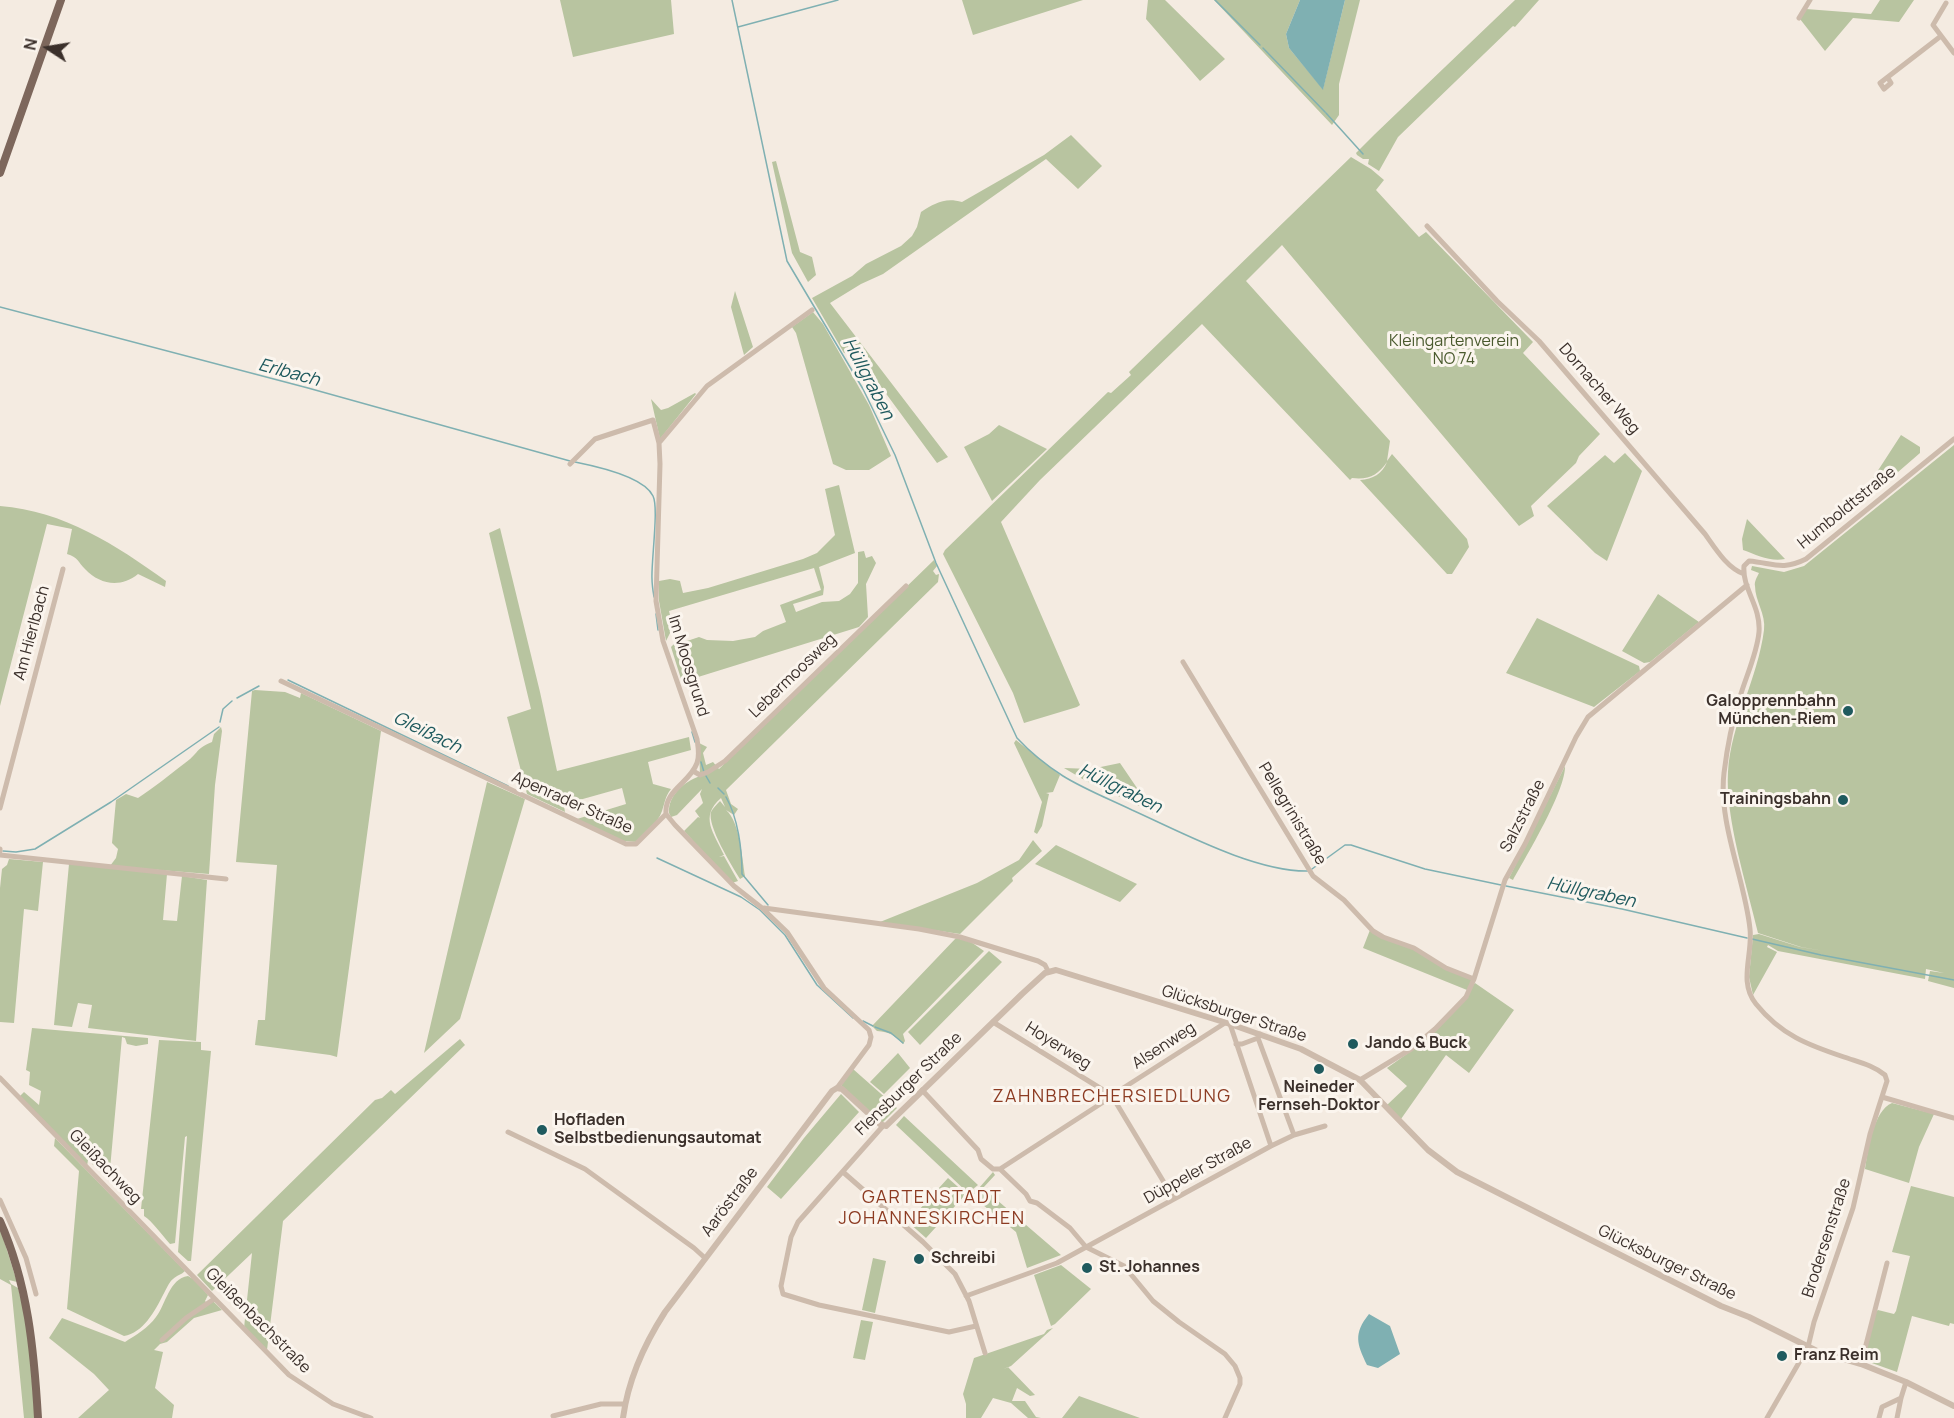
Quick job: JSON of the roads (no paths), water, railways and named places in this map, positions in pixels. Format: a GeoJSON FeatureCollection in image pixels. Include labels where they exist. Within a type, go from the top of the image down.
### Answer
{"type":"FeatureCollection","features":[{"type":"Feature","properties":{"kind":"main road"},"geometry":{"type":"LineString","coordinates":[[0,172],[61,0]]}},
{"type":"Feature","properties":{"kind":"main road"},"geometry":{"type":"LineString","coordinates":[[0,1221],[25,1298],[33,1350],[38,1418]]}},
{"type":"Feature","properties":{"kind":"street"},"geometry":{"type":"LineString","coordinates":[[1799,18],[1810,0]]}},
{"type":"Feature","properties":{"kind":"street"},"geometry":{"type":"LineString","coordinates":[[1954,8],[1946,1],[1933,25],[1954,53]]}},
{"type":"Feature","properties":{"kind":"street"},"geometry":{"type":"LineString","coordinates":[[1888,78],[1941,36]]}},
{"type":"Feature","properties":{"kind":"street","name":"Dornacher Weg"},"geometry":{"type":"LineString","coordinates":[[1427,226],[1497,301],[1539,341],[1706,534],[1721,555],[1744,574]]}},
{"type":"Feature","properties":{"kind":"street"},"geometry":{"type":"LineString","coordinates":[[659,444],[707,386],[812,310]]}},
{"type":"Feature","properties":{"kind":"street","name":"Im Moosgrund"},"geometry":{"type":"LineString","coordinates":[[570,464],[596,439],[653,420],[659,444],[656,601],[663,641],[697,739],[699,754],[693,771]]}},
{"type":"Feature","properties":{"kind":"street","name":"Humboldtstraße"},"geometry":{"type":"LineString","coordinates":[[1744,574],[1746,563],[1752,561],[1787,567],[1806,559],[1954,438]]}},
{"type":"Feature","properties":{"kind":"street","name":"Am Hierlbach"},"geometry":{"type":"LineString","coordinates":[[0,808],[63,569]]}},
{"type":"Feature","properties":{"kind":"street"},"geometry":{"type":"LineString","coordinates":[[1744,574],[1747,585]]}},
{"type":"Feature","properties":{"kind":"street","name":"Salzstraße"},"geometry":{"type":"LineString","coordinates":[[1360,1080],[1411,1049],[1435,1029],[1466,997],[1474,980],[1504,881],[1525,844],[1576,737],[1588,717],[1747,585]]}},
{"type":"Feature","properties":{"kind":"street","name":"Brodersenstraße"},"geometry":{"type":"LineString","coordinates":[[1747,585],[1757,607],[1759,634],[1734,720],[1724,775],[1724,792],[1734,857],[1751,934],[1747,982],[1750,996],[1774,1023],[1794,1038],[1870,1066],[1885,1075],[1887,1081],[1870,1134],[1853,1208],[1814,1322],[1808,1347],[1767,1418]]}},
{"type":"Feature","properties":{"kind":"street","name":"Lebermoosweg"},"geometry":{"type":"LineString","coordinates":[[693,771],[700,775],[725,761],[906,586]]}},
{"type":"Feature","properties":{"kind":"street","name":"Pellegrinistraße"},"geometry":{"type":"LineString","coordinates":[[1183,662],[1310,873],[1344,900],[1373,931],[1414,948],[1446,968],[1474,980]]}},
{"type":"Feature","properties":{"kind":"street","name":"Apenrader Straße"},"geometry":{"type":"LineString","coordinates":[[281,681],[626,844],[636,844],[666,814]]}},
{"type":"Feature","properties":{"kind":"street"},"geometry":{"type":"LineString","coordinates":[[693,771],[670,797],[666,806],[666,814],[734,886],[762,908]]}},
{"type":"Feature","properties":{"kind":"street"},"geometry":{"type":"LineString","coordinates":[[0,851],[226,879]]}},
{"type":"Feature","properties":{"kind":"street","name":"Glücksburger Straße"},"geometry":{"type":"LineString","coordinates":[[762,908],[919,929],[960,937],[1038,961],[1045,965],[1048,971],[1062,970],[1301,1049],[1360,1080],[1428,1150],[1442,1163],[1457,1172],[1680,1286],[1808,1347],[1862,1364],[1906,1382],[1954,1406]]}},
{"type":"Feature","properties":{"kind":"street","name":"Aaröstraße"},"geometry":{"type":"LineString","coordinates":[[623,1418],[627,1396],[658,1322],[832,1090],[837,1088],[867,1047],[871,1035],[869,1030],[824,988],[787,932],[762,908]]}},
{"type":"Feature","properties":{"kind":"street","name":"Flensburger Straße"},"geometry":{"type":"LineString","coordinates":[[976,1326],[949,1332],[819,1305],[783,1294],[781,1286],[791,1237],[798,1222],[883,1126],[890,1123],[1048,971]]}},
{"type":"Feature","properties":{"kind":"street","name":"Hoyerweg"},"geometry":{"type":"LineString","coordinates":[[993,1022],[1108,1096]]}},
{"type":"Feature","properties":{"kind":"street"},"geometry":{"type":"LineString","coordinates":[[1228,1023],[1271,1146]]}},
{"type":"Feature","properties":{"kind":"street","name":"Alsenweg"},"geometry":{"type":"LineString","coordinates":[[1000,1169],[1108,1096],[1112,1090],[1117,1092],[1228,1023]]}},
{"type":"Feature","properties":{"kind":"street"},"geometry":{"type":"LineString","coordinates":[[1236,1044],[1242,1044],[1259,1036],[1294,1135]]}},
{"type":"Feature","properties":{"kind":"street","name":"Gleißachweg"},"geometry":{"type":"LineString","coordinates":[[0,1078],[191,1274]]}},
{"type":"Feature","properties":{"kind":"street"},"geometry":{"type":"LineString","coordinates":[[837,1088],[842,1089],[883,1126]]}},
{"type":"Feature","properties":{"kind":"street"},"geometry":{"type":"LineString","coordinates":[[922,1090],[978,1150],[981,1159],[993,1169],[1000,1169],[1026,1194],[1030,1201],[1037,1203],[1070,1228],[1086,1246],[1124,1266],[1153,1300],[1179,1322],[1225,1354],[1235,1366],[1240,1378],[1240,1384],[1225,1418]]}},
{"type":"Feature","properties":{"kind":"street"},"geometry":{"type":"LineString","coordinates":[[1115,1101],[1118,1097],[1117,1092]]}},
{"type":"Feature","properties":{"kind":"street"},"geometry":{"type":"LineString","coordinates":[[1108,1096],[1115,1101],[1173,1199]]}},
{"type":"Feature","properties":{"kind":"street"},"geometry":{"type":"LineString","coordinates":[[1882,1097],[1954,1118]]}},
{"type":"Feature","properties":{"kind":"street","name":"Düppeler Straße"},"geometry":{"type":"LineString","coordinates":[[966,1296],[1057,1263],[1271,1146],[1294,1135],[1325,1126]]}},
{"type":"Feature","properties":{"kind":"street"},"geometry":{"type":"LineString","coordinates":[[508,1132],[585,1169],[705,1258]]}},
{"type":"Feature","properties":{"kind":"street"},"geometry":{"type":"LineString","coordinates":[[843,1172],[923,1242],[955,1274],[966,1296],[985,1353]]}},
{"type":"Feature","properties":{"kind":"street"},"geometry":{"type":"LineString","coordinates":[[0,1200],[26,1258],[36,1294]]}},
{"type":"Feature","properties":{"kind":"street"},"geometry":{"type":"LineString","coordinates":[[1862,1364],[1887,1263]]}},
{"type":"Feature","properties":{"kind":"street","name":"Gleißenbachstraße"},"geometry":{"type":"LineString","coordinates":[[191,1274],[289,1375],[333,1404],[370,1418]]}},
{"type":"Feature","properties":{"kind":"street"},"geometry":{"type":"LineString","coordinates":[[162,1341],[186,1317],[214,1299]]}},
{"type":"Feature","properties":{"kind":"street"},"geometry":{"type":"LineString","coordinates":[[1897,1418],[1906,1382]]}},
{"type":"Feature","properties":{"kind":"street"},"geometry":{"type":"LineString","coordinates":[[1879,1418],[1882,1407],[1901,1398]]}},
{"type":"Feature","properties":{"kind":"street"},"geometry":{"type":"LineString","coordinates":[[554,1416],[602,1404],[625,1404]]}},
{"type":"Feature","properties":{"kind":"water"},"geometry":{"type":"Polygon","coordinates":[[[1300,0],[1345,0],[1323,90],[1289,48],[1286,34],[1300,0]]]}},
{"type":"Feature","properties":{"kind":"water"},"geometry":{"type":"Polygon","coordinates":[[[1369,1314],[1390,1326],[1400,1354],[1378,1368],[1367,1365],[1358,1339],[1361,1327],[1369,1314]]]}},
{"type":"Feature","properties":{"kind":"waterway","name":"Hüllgraben"},"geometry":{"type":"LineString","coordinates":[[732,0],[787,261],[863,389],[895,455],[936,563],[1017,738],[1044,763],[1071,781],[1173,829],[1242,858],[1287,870],[1308,871]]}},
{"type":"Feature","properties":{"kind":"waterway"},"geometry":{"type":"LineString","coordinates":[[738,27],[838,0]]}},
{"type":"Feature","properties":{"kind":"waterway"},"geometry":{"type":"LineString","coordinates":[[1215,0],[1260,45]]}},
{"type":"Feature","properties":{"kind":"waterway"},"geometry":{"type":"LineString","coordinates":[[1263,48],[1325,112]]}},
{"type":"Feature","properties":{"kind":"waterway"},"geometry":{"type":"LineString","coordinates":[[1326,113],[1363,154]]}},
{"type":"Feature","properties":{"kind":"waterway","name":"Erlbach"},"geometry":{"type":"LineString","coordinates":[[0,307],[308,388],[570,461]]}},
{"type":"Feature","properties":{"kind":"waterway","name":"Erlbach"},"geometry":{"type":"LineString","coordinates":[[575,462],[630,478],[648,489],[653,496],[655,502],[652,571],[654,597]]}},
{"type":"Feature","properties":{"kind":"waterway","name":"Erlbach"},"geometry":{"type":"LineString","coordinates":[[656,614],[658,630]]}},
{"type":"Feature","properties":{"kind":"waterway","name":"Gleißach"},"geometry":{"type":"LineString","coordinates":[[288,680],[508,786]]}},
{"type":"Feature","properties":{"kind":"waterway","name":"Gleißach"},"geometry":{"type":"LineString","coordinates":[[237,698],[259,686]]}},
{"type":"Feature","properties":{"kind":"waterway","name":"Gleißach"},"geometry":{"type":"LineString","coordinates":[[220,722],[223,709],[232,701]]}},
{"type":"Feature","properties":{"kind":"waterway","name":"Gleißach"},"geometry":{"type":"LineString","coordinates":[[3,851],[16,852],[35,849],[111,802],[219,727]]}},
{"type":"Feature","properties":{"kind":"waterway"},"geometry":{"type":"LineString","coordinates":[[692,732],[695,742]]}},
{"type":"Feature","properties":{"kind":"waterway"},"geometry":{"type":"LineString","coordinates":[[701,762],[704,772]]}},
{"type":"Feature","properties":{"kind":"waterway"},"geometry":{"type":"LineString","coordinates":[[706,776],[710,783]]}},
{"type":"Feature","properties":{"kind":"waterway"},"geometry":{"type":"LineString","coordinates":[[718,788],[724,794]]}},
{"type":"Feature","properties":{"kind":"waterway"},"geometry":{"type":"LineString","coordinates":[[726,797],[734,814],[742,874],[768,905]]}},
{"type":"Feature","properties":{"kind":"waterway","name":"Hüllgraben"},"geometry":{"type":"LineString","coordinates":[[1312,869],[1345,845],[1351,845],[1425,869],[1501,885]]}},
{"type":"Feature","properties":{"kind":"waterway","name":"Gleißach"},"geometry":{"type":"LineString","coordinates":[[657,858],[741,897],[760,910],[785,935],[817,985],[853,1018]]}},
{"type":"Feature","properties":{"kind":"waterway","name":"Hüllgraben"},"geometry":{"type":"LineString","coordinates":[[1506,886],[1622,909],[1747,938]]}},
{"type":"Feature","properties":{"kind":"waterway","name":"Hüllgraben"},"geometry":{"type":"LineString","coordinates":[[1752,939],[1821,955],[1954,980]]}},
{"type":"Feature","properties":{"kind":"waterway","name":"Gleißach"},"geometry":{"type":"LineString","coordinates":[[863,1021],[873,1026]]}},
{"type":"Feature","properties":{"kind":"waterway","name":"Gleißach"},"geometry":{"type":"LineString","coordinates":[[875,1027],[891,1033],[903,1043]]}},
{"type":"Feature","properties":{"kind":"place","name":"Galopprennbahn München-Riem"},"geometry":{"type":"Point","coordinates":[1848,711]}},
{"type":"Feature","properties":{"kind":"place","name":"Trainingsbahn"},"geometry":{"type":"Point","coordinates":[1843,800]}},
{"type":"Feature","properties":{"kind":"place","name":"Jando & Buck"},"geometry":{"type":"Point","coordinates":[1353,1044]}},
{"type":"Feature","properties":{"kind":"place","name":"Neineder Fernseh-Doktor"},"geometry":{"type":"Point","coordinates":[1319,1069]}},
{"type":"Feature","properties":{"kind":"place","name":"Hofladen Selbstbedienungsautomat"},"geometry":{"type":"Point","coordinates":[542,1130]}},
{"type":"Feature","properties":{"kind":"place","name":"Schreibi"},"geometry":{"type":"Point","coordinates":[919,1259]}},
{"type":"Feature","properties":{"kind":"place","name":"St. Johannes"},"geometry":{"type":"Point","coordinates":[1087,1268]}},
{"type":"Feature","properties":{"kind":"place","name":"Franz Reim"},"geometry":{"type":"Point","coordinates":[1782,1356]}},
{"type":"Feature","properties":{"kind":"district","name":"ZAHNBRECHERSIEDLUNG"},"geometry":{"type":"Point","coordinates":[1112,1097]}},
{"type":"Feature","properties":{"kind":"district","name":"GARTENSTADT JOHANNESKIRCHEN"},"geometry":{"type":"Point","coordinates":[932,1208]}},
{"type":"Feature","properties":{"kind":"park label","name":"Kleingartenverein NO 74"},"geometry":{"type":"Point","coordinates":[1454,351]}}]}
